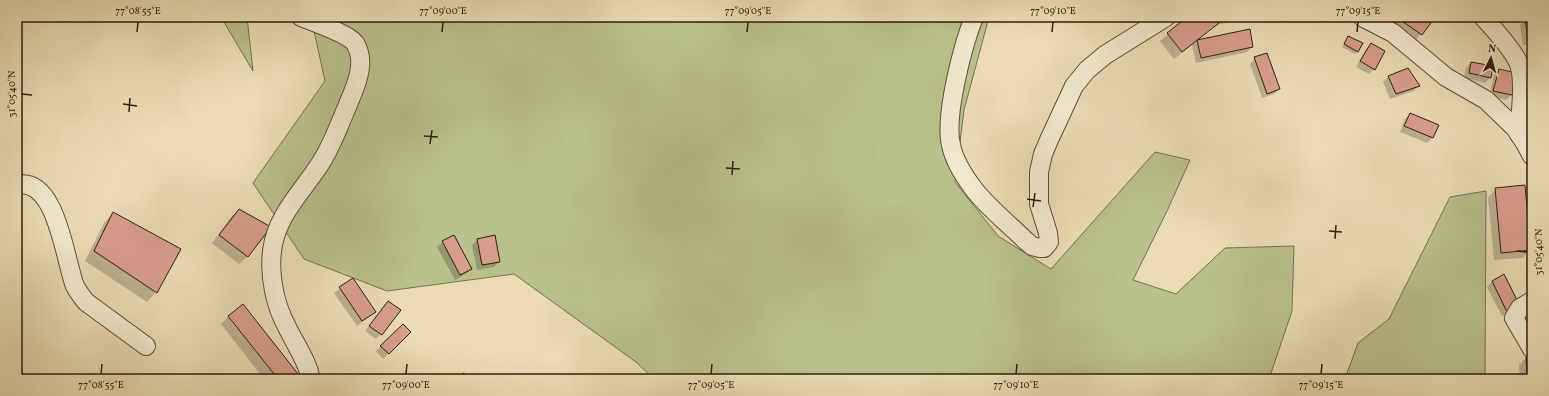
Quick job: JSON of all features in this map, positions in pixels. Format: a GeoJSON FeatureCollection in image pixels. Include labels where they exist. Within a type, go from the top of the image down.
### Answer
{"type":"FeatureCollection","features":[{"type":"Feature","properties":{"kind":"street"},"geometry":{"type":"LineString","coordinates":[[301,17],[351,39],[359,52],[360,66],[354,88],[326,154],[285,211],[273,241],[271,253],[272,276],[276,301],[286,326],[306,363],[311,379]]}},
{"type":"Feature","properties":{"kind":"street"},"geometry":{"type":"LineString","coordinates":[[974,17],[958,72],[953,99],[950,133],[951,146],[955,157],[973,188],[1025,240],[1032,246],[1040,248],[1044,248],[1048,244],[1049,239],[1039,204],[1038,181],[1041,162],[1049,140],[1074,86],[1087,70],[1105,55],[1166,17]]}},
{"type":"Feature","properties":{"kind":"street"},"geometry":{"type":"LineString","coordinates":[[1362,17],[1393,33],[1446,76],[1486,100],[1500,112],[1519,134],[1532,156]]}},
{"type":"Feature","properties":{"kind":"street"},"geometry":{"type":"LineString","coordinates":[[1483,17],[1503,38],[1517,58],[1519,64],[1522,83],[1519,134]]}},
{"type":"Feature","properties":{"kind":"street"},"geometry":{"type":"LineString","coordinates":[[17,185],[28,185],[35,188],[50,204],[56,218],[73,280],[79,294],[86,302],[146,346]]}},
{"type":"Feature","properties":{"kind":"street"},"geometry":{"type":"LineString","coordinates":[[1532,301],[1520,308],[1514,318],[1532,349]]}},
{"type":"Feature","properties":{"kind":"green space"},"geometry":{"type":"Polygon","coordinates":[[[221,17],[247,17],[253,71],[221,17]]]}},
{"type":"Feature","properties":{"kind":"green space"},"geometry":{"type":"Polygon","coordinates":[[[311,17],[989,17],[964,110],[955,182],[998,236],[1051,269],[1155,152],[1190,160],[1133,280],[1176,294],[1225,248],[1294,246],[1292,311],[1269,379],[654,379],[636,362],[514,274],[387,291],[304,259],[253,183],[325,81],[311,17]]]}},
{"type":"Feature","properties":{"kind":"green space"},"geometry":{"type":"Polygon","coordinates":[[[1486,191],[1485,379],[1345,379],[1358,343],[1389,319],[1450,197],[1486,191]]]}},
{"type":"Feature","properties":{"kind":"building"},"geometry":{"type":"Polygon","coordinates":[[[1187,17],[1214,17],[1219,23],[1182,52],[1167,33],[1187,17]]]}},
{"type":"Feature","properties":{"kind":"building"},"geometry":{"type":"Polygon","coordinates":[[[1221,17],[1241,17],[1221,21],[1221,17]]]}},
{"type":"Feature","properties":{"kind":"building"},"geometry":{"type":"Polygon","coordinates":[[[1396,17],[1429,17],[1433,20],[1422,35],[1396,17]]]}},
{"type":"Feature","properties":{"kind":"building"},"geometry":{"type":"Polygon","coordinates":[[[1532,18],[1532,40],[1528,41],[1525,19],[1532,18]]]}},
{"type":"Feature","properties":{"kind":"building"},"geometry":{"type":"Polygon","coordinates":[[[1250,29],[1253,47],[1201,58],[1197,40],[1250,29]]]}},
{"type":"Feature","properties":{"kind":"building"},"geometry":{"type":"Polygon","coordinates":[[[1348,36],[1363,43],[1358,52],[1344,44],[1348,36]]]}},
{"type":"Feature","properties":{"kind":"building"},"geometry":{"type":"Polygon","coordinates":[[[1371,43],[1385,51],[1375,70],[1360,61],[1371,43]]]}},
{"type":"Feature","properties":{"kind":"building"},"geometry":{"type":"Polygon","coordinates":[[[1267,53],[1280,89],[1267,94],[1254,57],[1267,53]]]}},
{"type":"Feature","properties":{"kind":"building"},"geometry":{"type":"Polygon","coordinates":[[[1532,59],[1532,77],[1530,78],[1527,60],[1532,59]]]}},
{"type":"Feature","properties":{"kind":"building"},"geometry":{"type":"Polygon","coordinates":[[[1471,62],[1493,66],[1491,78],[1469,73],[1471,62]]]}},
{"type":"Feature","properties":{"kind":"building"},"geometry":{"type":"Polygon","coordinates":[[[1408,68],[1420,86],[1396,94],[1388,76],[1408,68]]]}},
{"type":"Feature","properties":{"kind":"building"},"geometry":{"type":"Polygon","coordinates":[[[1499,69],[1517,73],[1512,95],[1493,91],[1499,69]]]}},
{"type":"Feature","properties":{"kind":"building"},"geometry":{"type":"Polygon","coordinates":[[[1410,113],[1439,125],[1433,138],[1404,126],[1410,113]]]}},
{"type":"Feature","properties":{"kind":"building"},"geometry":{"type":"Polygon","coordinates":[[[1525,185],[1531,250],[1501,253],[1495,188],[1525,185]]]}},
{"type":"Feature","properties":{"kind":"building"},"geometry":{"type":"Polygon","coordinates":[[[239,209],[271,227],[248,257],[219,235],[239,209]]]}},
{"type":"Feature","properties":{"kind":"building"},"geometry":{"type":"Polygon","coordinates":[[[113,212],[181,249],[157,293],[94,251],[113,212]]]}},
{"type":"Feature","properties":{"kind":"building"},"geometry":{"type":"Polygon","coordinates":[[[454,235],[472,269],[460,275],[442,241],[454,235]]]}},
{"type":"Feature","properties":{"kind":"building"},"geometry":{"type":"Polygon","coordinates":[[[495,235],[500,262],[482,265],[477,239],[495,235]]]}},
{"type":"Feature","properties":{"kind":"building"},"geometry":{"type":"Polygon","coordinates":[[[1504,274],[1520,306],[1507,312],[1492,281],[1504,274]]]}},
{"type":"Feature","properties":{"kind":"building"},"geometry":{"type":"Polygon","coordinates":[[[353,278],[376,312],[362,321],[339,287],[353,278]]]}},
{"type":"Feature","properties":{"kind":"building"},"geometry":{"type":"Polygon","coordinates":[[[388,301],[401,310],[382,335],[369,326],[388,301]]]}},
{"type":"Feature","properties":{"kind":"building"},"geometry":{"type":"Polygon","coordinates":[[[243,304],[302,379],[278,379],[228,316],[243,304]]]}},
{"type":"Feature","properties":{"kind":"building"},"geometry":{"type":"Polygon","coordinates":[[[1532,307],[1532,329],[1529,332],[1517,318],[1532,307]]]}},
{"type":"Feature","properties":{"kind":"building"},"geometry":{"type":"Polygon","coordinates":[[[403,324],[411,332],[389,354],[380,346],[403,324]]]}},
{"type":"Feature","properties":{"kind":"building"},"geometry":{"type":"Polygon","coordinates":[[[1532,356],[1532,379],[1527,379],[1526,357],[1532,356]]]}},
{"type":"Feature","properties":{"kind":"building"},"geometry":{"type":"Polygon","coordinates":[[[464,373],[468,379],[453,379],[464,373]]]}}]}
